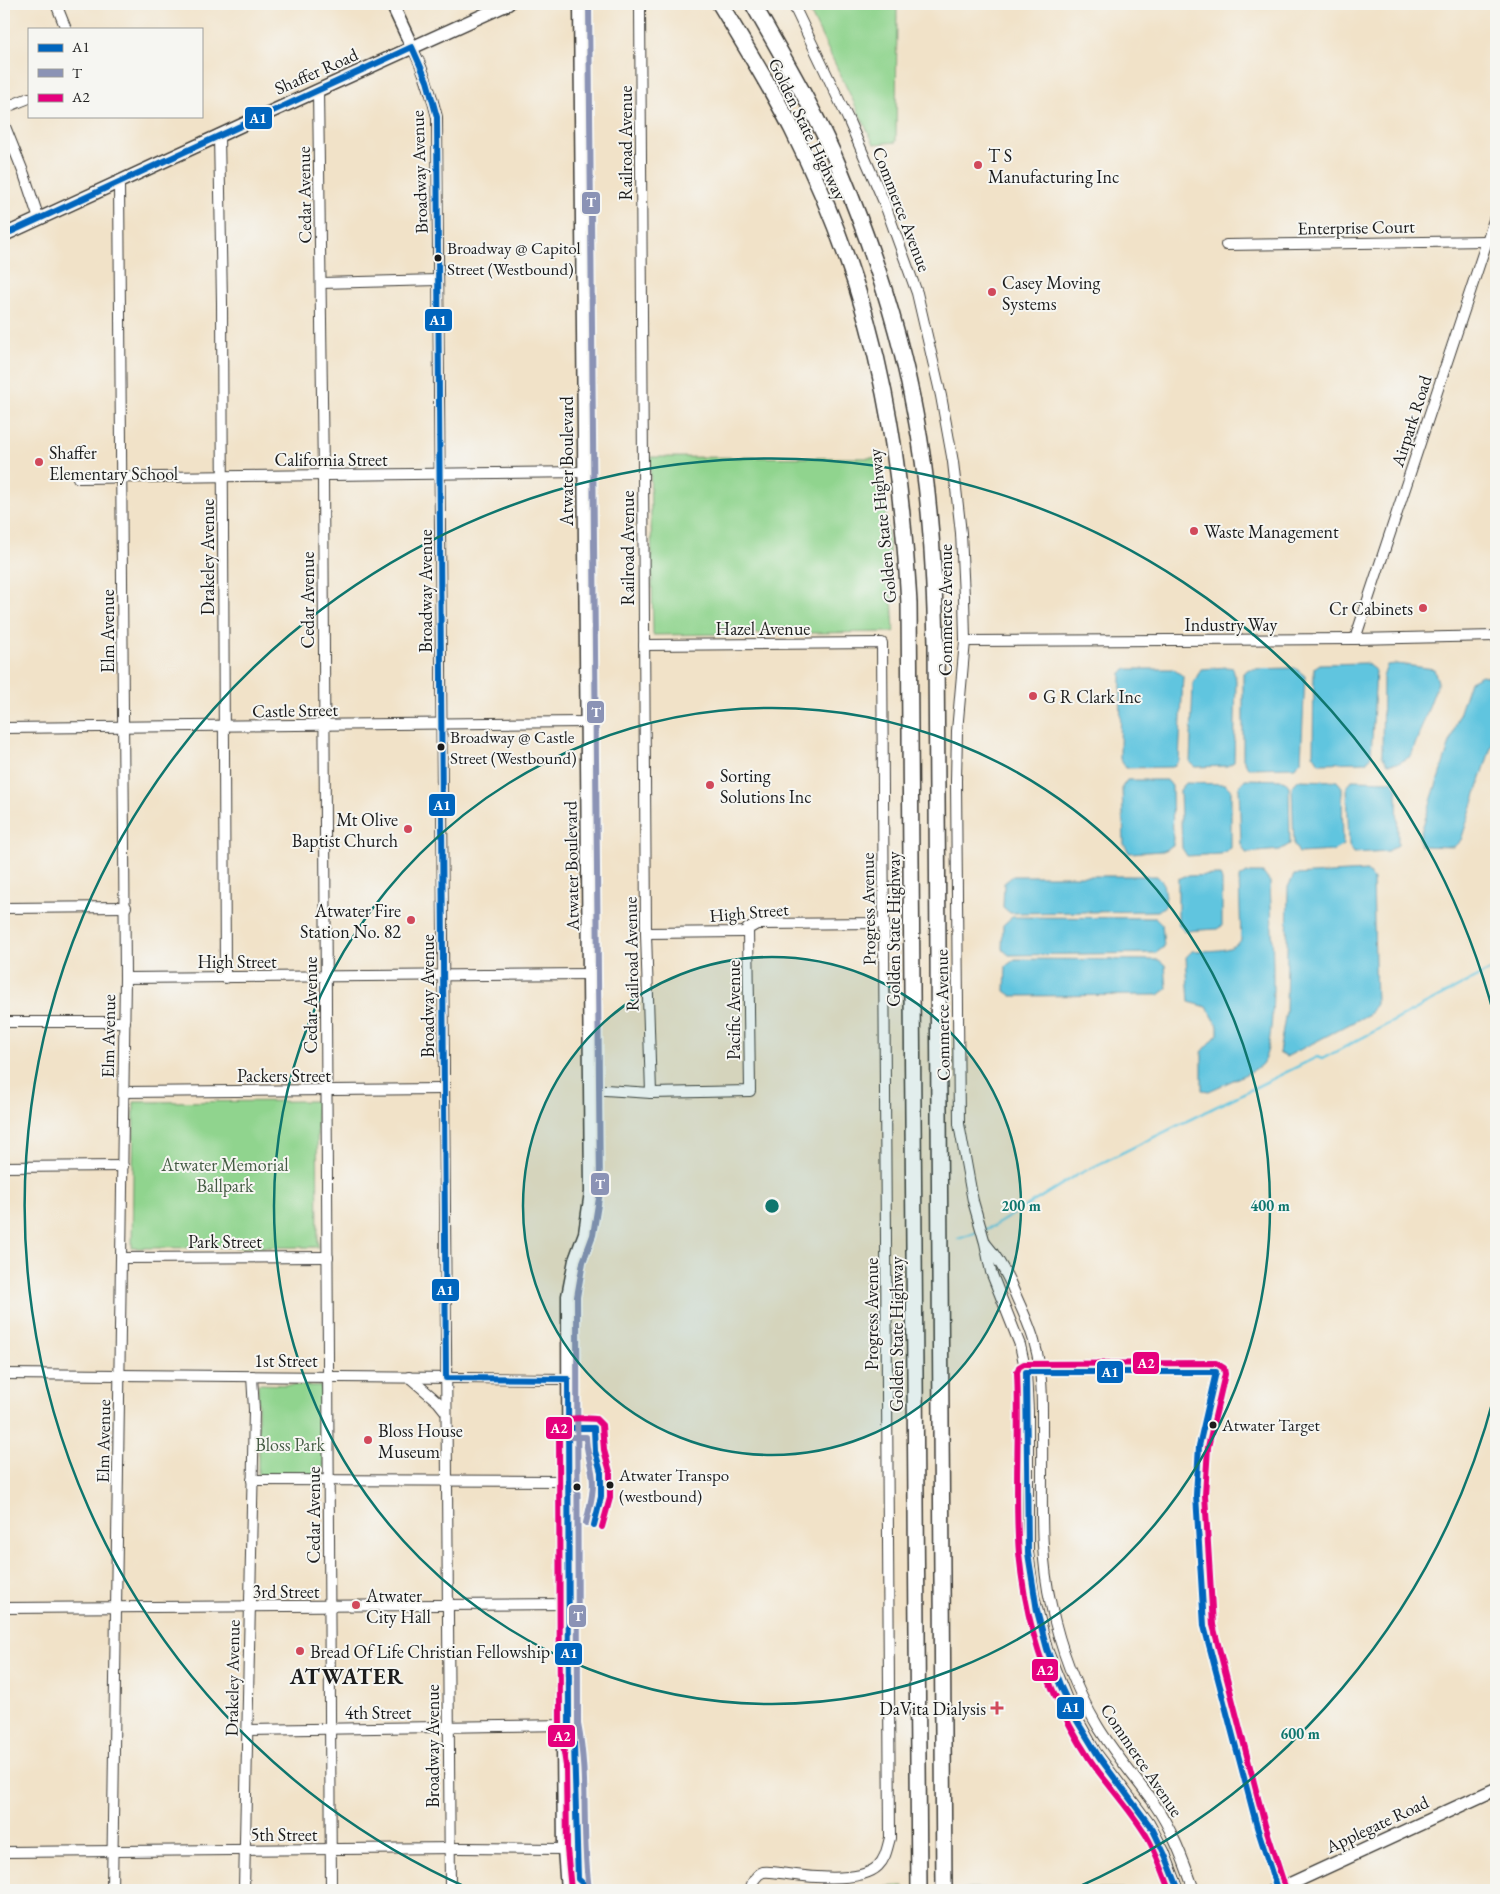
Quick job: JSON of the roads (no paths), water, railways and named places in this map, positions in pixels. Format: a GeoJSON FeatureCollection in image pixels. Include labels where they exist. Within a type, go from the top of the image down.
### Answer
{"type":"FeatureCollection","features":[{"type":"Feature","properties":{"kind":"highway","name":"Golden State Highway"},"geometry":{"type":"LineString","coordinates":[[720,4],[792,129],[827,208],[850,270],[884,392],[900,489],[905,536],[909,603],[919,1890]]}},
{"type":"Feature","properties":{"kind":"highway","name":"Golden State Highway"},"geometry":{"type":"LineString","coordinates":[[754,4],[795,78],[840,170],[873,255],[899,342],[916,414],[928,497],[934,566],[936,643],[944,1890]]}},
{"type":"Feature","properties":{"kind":"main road"},"geometry":{"type":"LineString","coordinates":[[392,4],[412,47]]}},
{"type":"Feature","properties":{"kind":"main road","name":"Shaffer Road"},"geometry":{"type":"LineString","coordinates":[[4,235],[508,4]]}},
{"type":"Feature","properties":{"kind":"main road","name":"Atwater Boulevard"},"geometry":{"type":"LineString","coordinates":[[579,1885],[574,1743],[569,1725],[568,1296],[575,1260],[585,1233],[591,1192],[580,4]]}},
{"type":"Feature","properties":{"kind":"main road","name":"Atwater Boulevard"},"geometry":{"type":"LineString","coordinates":[[567,1890],[564,1849],[563,1743],[569,1725]]}},
{"type":"Feature","properties":{"kind":"main road","name":"Applegate Road"},"geometry":{"type":"LineString","coordinates":[[1273,1890],[1496,1789]]}},
{"type":"Feature","properties":{"kind":"main road"},"geometry":{"type":"LineString","coordinates":[[579,1885],[590,1890]]}},
{"type":"Feature","properties":{"kind":"street"},"geometry":{"type":"LineString","coordinates":[[56,4],[66,28]]}},
{"type":"Feature","properties":{"kind":"street","name":"Railroad Avenue"},"geometry":{"type":"LineString","coordinates":[[640,4],[646,933],[650,1093]]}},
{"type":"Feature","properties":{"kind":"street","name":"Commerce Avenue"},"geometry":{"type":"LineString","coordinates":[[793,4],[848,118],[884,202],[916,293],[941,396],[953,462],[961,533],[965,641],[956,731],[959,1124],[966,1170],[991,1272],[1020,1345],[1026,1372],[1028,1411],[1028,1552],[1034,1596],[1047,1649],[1068,1702],[1095,1751],[1149,1823],[1172,1867],[1179,1890]]}},
{"type":"Feature","properties":{"kind":"street","name":"Broadway Avenue"},"geometry":{"type":"LineString","coordinates":[[412,47],[424,68],[437,117],[450,1890]]}},
{"type":"Feature","properties":{"kind":"street","name":"Cedar Avenue"},"geometry":{"type":"LineString","coordinates":[[318,90],[323,475],[331,1890]]}},
{"type":"Feature","properties":{"kind":"street"},"geometry":{"type":"LineString","coordinates":[[4,108],[28,98]]}},
{"type":"Feature","properties":{"kind":"street"},"geometry":{"type":"LineString","coordinates":[[4,124],[39,219]]}},
{"type":"Feature","properties":{"kind":"street","name":"Drakeley Avenue"},"geometry":{"type":"LineString","coordinates":[[219,135],[222,303],[225,978]]}},
{"type":"Feature","properties":{"kind":"street","name":"Elm Avenue"},"geometry":{"type":"LineString","coordinates":[[112,1890],[121,1375],[126,907],[119,182]]}},
{"type":"Feature","properties":{"kind":"street","name":"Airpark Road"},"geometry":{"type":"LineString","coordinates":[[1355,639],[1496,214]]}},
{"type":"Feature","properties":{"kind":"street","name":"Enterprise Court"},"geometry":{"type":"LineString","coordinates":[[1226,245],[1487,241]]}},
{"type":"Feature","properties":{"kind":"street"},"geometry":{"type":"LineString","coordinates":[[321,283],[438,280]]}},
{"type":"Feature","properties":{"kind":"street","name":"California Street"},"geometry":{"type":"LineString","coordinates":[[78,478],[584,472]]}},
{"type":"Feature","properties":{"kind":"street","name":"Industry Way"},"geometry":{"type":"LineString","coordinates":[[965,641],[1355,639],[1496,636]]}},
{"type":"Feature","properties":{"kind":"street","name":"Hazel Avenue"},"geometry":{"type":"LineString","coordinates":[[644,645],[882,643]]}},
{"type":"Feature","properties":{"kind":"street","name":"Progress Avenue"},"geometry":{"type":"LineString","coordinates":[[750,1890],[752,1882],[764,1872],[810,1877],[856,1876],[869,1872],[877,1867],[885,1858],[890,1838],[882,643]]}},
{"type":"Feature","properties":{"kind":"street","name":"Castle Street"},"geometry":{"type":"LineString","coordinates":[[4,728],[586,722]]}},
{"type":"Feature","properties":{"kind":"street"},"geometry":{"type":"LineString","coordinates":[[4,908],[126,907]]}},
{"type":"Feature","properties":{"kind":"street","name":"High Street"},"geometry":{"type":"LineString","coordinates":[[646,933],[742,932],[758,924],[884,923]]}},
{"type":"Feature","properties":{"kind":"street","name":"Pacific Avenue"},"geometry":{"type":"LineString","coordinates":[[650,1093],[750,1091],[748,928]]}},
{"type":"Feature","properties":{"kind":"street","name":"High Street"},"geometry":{"type":"LineString","coordinates":[[125,978],[589,974]]}},
{"type":"Feature","properties":{"kind":"street"},"geometry":{"type":"LineString","coordinates":[[4,1022],[125,1022]]}},
{"type":"Feature","properties":{"kind":"street","name":"Packers Street"},"geometry":{"type":"LineString","coordinates":[[124,1092],[443,1089]]}},
{"type":"Feature","properties":{"kind":"street"},"geometry":{"type":"LineString","coordinates":[[590,1089],[650,1093]]}},
{"type":"Feature","properties":{"kind":"street"},"geometry":{"type":"LineString","coordinates":[[4,1167],[123,1166]]}},
{"type":"Feature","properties":{"kind":"street","name":"Commerce Avenue"},"geometry":{"type":"LineString","coordinates":[[985,1243],[1002,1264],[1036,1346],[1042,1399],[1044,1553],[1051,1605],[1064,1654],[1073,1677],[1097,1725],[1153,1802],[1173,1835],[1194,1890]]}},
{"type":"Feature","properties":{"kind":"street","name":"Park Street"},"geometry":{"type":"LineString","coordinates":[[122,1258],[328,1257]]}},
{"type":"Feature","properties":{"kind":"street","name":"1st Street"},"geometry":{"type":"LineString","coordinates":[[4,1374],[568,1379]]}},
{"type":"Feature","properties":{"kind":"street","name":"Drakeley Avenue"},"geometry":{"type":"LineString","coordinates":[[244,1890],[254,1410],[252,1376]]}},
{"type":"Feature","properties":{"kind":"street"},"geometry":{"type":"LineString","coordinates":[[410,1377],[438,1402],[446,1412]]}},
{"type":"Feature","properties":{"kind":"street"},"geometry":{"type":"LineString","coordinates":[[252,1480],[568,1481]]}},
{"type":"Feature","properties":{"kind":"street","name":"3rd Street"},"geometry":{"type":"LineString","coordinates":[[4,1608],[569,1604]]}},
{"type":"Feature","properties":{"kind":"street","name":"4th Street"},"geometry":{"type":"LineString","coordinates":[[248,1730],[569,1725]]}},
{"type":"Feature","properties":{"kind":"street","name":"5th Street"},"geometry":{"type":"LineString","coordinates":[[4,1852],[449,1848],[564,1849]]}},
{"type":"Feature","properties":{"kind":"water"},"geometry":{"type":"Polygon","coordinates":[[[1366,663],[1376,671],[1371,756],[1366,762],[1319,763],[1313,754],[1314,668],[1320,664],[1366,663]]]}},
{"type":"Feature","properties":{"kind":"water"},"geometry":{"type":"Polygon","coordinates":[[[1397,664],[1434,669],[1438,682],[1411,756],[1399,763],[1388,764],[1382,756],[1383,677],[1387,665],[1397,664]]]}},
{"type":"Feature","properties":{"kind":"water"},"geometry":{"type":"Polygon","coordinates":[[[1233,668],[1236,680],[1234,762],[1227,766],[1195,767],[1190,763],[1193,684],[1201,669],[1233,668]]]}},
{"type":"Feature","properties":{"kind":"water"},"geometry":{"type":"Polygon","coordinates":[[[1295,668],[1305,676],[1301,761],[1295,767],[1248,768],[1243,759],[1243,673],[1249,669],[1295,668]]]}},
{"type":"Feature","properties":{"kind":"water"},"geometry":{"type":"Polygon","coordinates":[[[1127,669],[1173,669],[1183,676],[1179,761],[1173,767],[1126,768],[1120,759],[1121,673],[1127,669]]]}},
{"type":"Feature","properties":{"kind":"water"},"geometry":{"type":"Polygon","coordinates":[[[1482,675],[1496,679],[1496,732],[1461,840],[1454,847],[1421,846],[1419,838],[1470,681],[1482,675]]]}},
{"type":"Feature","properties":{"kind":"water"},"geometry":{"type":"Polygon","coordinates":[[[1245,779],[1284,780],[1289,786],[1290,844],[1280,850],[1246,853],[1241,844],[1239,787],[1245,779]]]}},
{"type":"Feature","properties":{"kind":"water"},"geometry":{"type":"Polygon","coordinates":[[[1127,780],[1167,780],[1172,786],[1173,845],[1163,851],[1129,853],[1124,844],[1122,787],[1127,780]]]}},
{"type":"Feature","properties":{"kind":"water"},"geometry":{"type":"Polygon","coordinates":[[[1298,780],[1337,781],[1342,787],[1343,845],[1333,851],[1299,853],[1294,845],[1292,787],[1298,780]]]}},
{"type":"Feature","properties":{"kind":"water"},"geometry":{"type":"Polygon","coordinates":[[[1352,780],[1392,781],[1397,787],[1398,845],[1388,851],[1354,853],[1349,845],[1347,787],[1352,780]]]}},
{"type":"Feature","properties":{"kind":"water"},"geometry":{"type":"Polygon","coordinates":[[[1186,783],[1225,784],[1231,790],[1231,848],[1221,854],[1187,856],[1182,848],[1180,790],[1186,783]]]}},
{"type":"Feature","properties":{"kind":"water"},"geometry":{"type":"Polygon","coordinates":[[[1367,871],[1373,880],[1376,1004],[1369,1014],[1286,1057],[1279,1053],[1286,1011],[1288,887],[1294,875],[1367,871]]]}},
{"type":"Feature","properties":{"kind":"water"},"geometry":{"type":"Polygon","coordinates":[[[1247,873],[1263,873],[1270,882],[1273,978],[1271,1032],[1267,1052],[1261,1065],[1252,1071],[1209,1091],[1202,1090],[1202,1052],[1218,1034],[1218,1026],[1207,1007],[1189,1002],[1186,957],[1192,951],[1219,950],[1232,947],[1241,940],[1239,878],[1247,873]]]}},
{"type":"Feature","properties":{"kind":"water"},"geometry":{"type":"Polygon","coordinates":[[[1220,875],[1222,881],[1222,926],[1217,929],[1184,931],[1178,925],[1178,879],[1185,876],[1220,875]]]}},
{"type":"Feature","properties":{"kind":"water"},"geometry":{"type":"Polygon","coordinates":[[[1013,876],[1157,876],[1163,882],[1166,905],[1158,911],[1010,913],[1003,907],[1004,883],[1013,876]]]}},
{"type":"Feature","properties":{"kind":"water"},"geometry":{"type":"Polygon","coordinates":[[[1012,917],[1156,918],[1162,924],[1164,947],[1156,953],[1009,955],[1002,949],[1003,925],[1012,917]]]}},
{"type":"Feature","properties":{"kind":"water"},"geometry":{"type":"Polygon","coordinates":[[[1015,959],[1159,960],[1165,965],[1167,989],[1159,995],[1012,996],[1005,991],[1006,966],[1015,959]]]}},
{"type":"Feature","properties":{"kind":"waterway"},"geometry":{"type":"LineString","coordinates":[[983,1230],[994,1226],[1077,1175],[1317,1057],[1322,1059],[1494,968],[1496,970]]}},
{"type":"Feature","properties":{"kind":"waterway"},"geometry":{"type":"LineString","coordinates":[[958,1239],[978,1232]]}},
{"type":"Feature","properties":{"kind":"place","name":"T S Manufacturing Inc"},"geometry":{"type":"Point","coordinates":[978,165]}},
{"type":"Feature","properties":{"kind":"place","name":"Broadway @ Capitol Street (Westbound)"},"geometry":{"type":"Point","coordinates":[438,258]}},
{"type":"Feature","properties":{"kind":"place","name":"Casey Moving Systems"},"geometry":{"type":"Point","coordinates":[992,292]}},
{"type":"Feature","properties":{"kind":"place","name":"Shaffer Elementary School"},"geometry":{"type":"Point","coordinates":[39,462]}},
{"type":"Feature","properties":{"kind":"place","name":"Waste Management"},"geometry":{"type":"Point","coordinates":[1194,531]}},
{"type":"Feature","properties":{"kind":"place","name":"Cr Cabinets"},"geometry":{"type":"Point","coordinates":[1423,608]}},
{"type":"Feature","properties":{"kind":"place","name":"G R Clark Inc"},"geometry":{"type":"Point","coordinates":[1033,696]}},
{"type":"Feature","properties":{"kind":"place","name":"Broadway @ Castle Street (Westbound)"},"geometry":{"type":"Point","coordinates":[441,747]}},
{"type":"Feature","properties":{"kind":"place","name":"Sorting Solutions Inc"},"geometry":{"type":"Point","coordinates":[710,785]}},
{"type":"Feature","properties":{"kind":"place","name":"Mt Olive Baptist Church"},"geometry":{"type":"Point","coordinates":[408,829]}},
{"type":"Feature","properties":{"kind":"place","name":"Atwater Fire Station No. 82"},"geometry":{"type":"Point","coordinates":[411,920]}},
{"type":"Feature","properties":{"kind":"place","name":"Atwater Target"},"geometry":{"type":"Point","coordinates":[1213,1425]}},
{"type":"Feature","properties":{"kind":"place","name":"Bloss House Museum"},"geometry":{"type":"Point","coordinates":[368,1440]}},
{"type":"Feature","properties":{"kind":"place","name":"Atwater Transpo (westbound)"},"geometry":{"type":"Point","coordinates":[610,1485]}},
{"type":"Feature","properties":{"kind":"place","name":"Atwater City Hall"},"geometry":{"type":"Point","coordinates":[356,1605]}},
{"type":"Feature","properties":{"kind":"place","name":"Bread Of Life Christian Fellowship"},"geometry":{"type":"Point","coordinates":[300,1651]}},
{"type":"Feature","properties":{"kind":"place","name":"DaVita Dialysis"},"geometry":{"type":"Point","coordinates":[997,1708]}},
{"type":"Feature","properties":{"kind":"district","name":"ATWATER"},"geometry":{"type":"Point","coordinates":[347,1676]}},
{"type":"Feature","properties":{"kind":"park label","name":"Atwater Memorial Ballpark"},"geometry":{"type":"Point","coordinates":[225,1174]}},
{"type":"Feature","properties":{"kind":"park label","name":"Bloss Park"},"geometry":{"type":"Point","coordinates":[290,1444]}}]}
